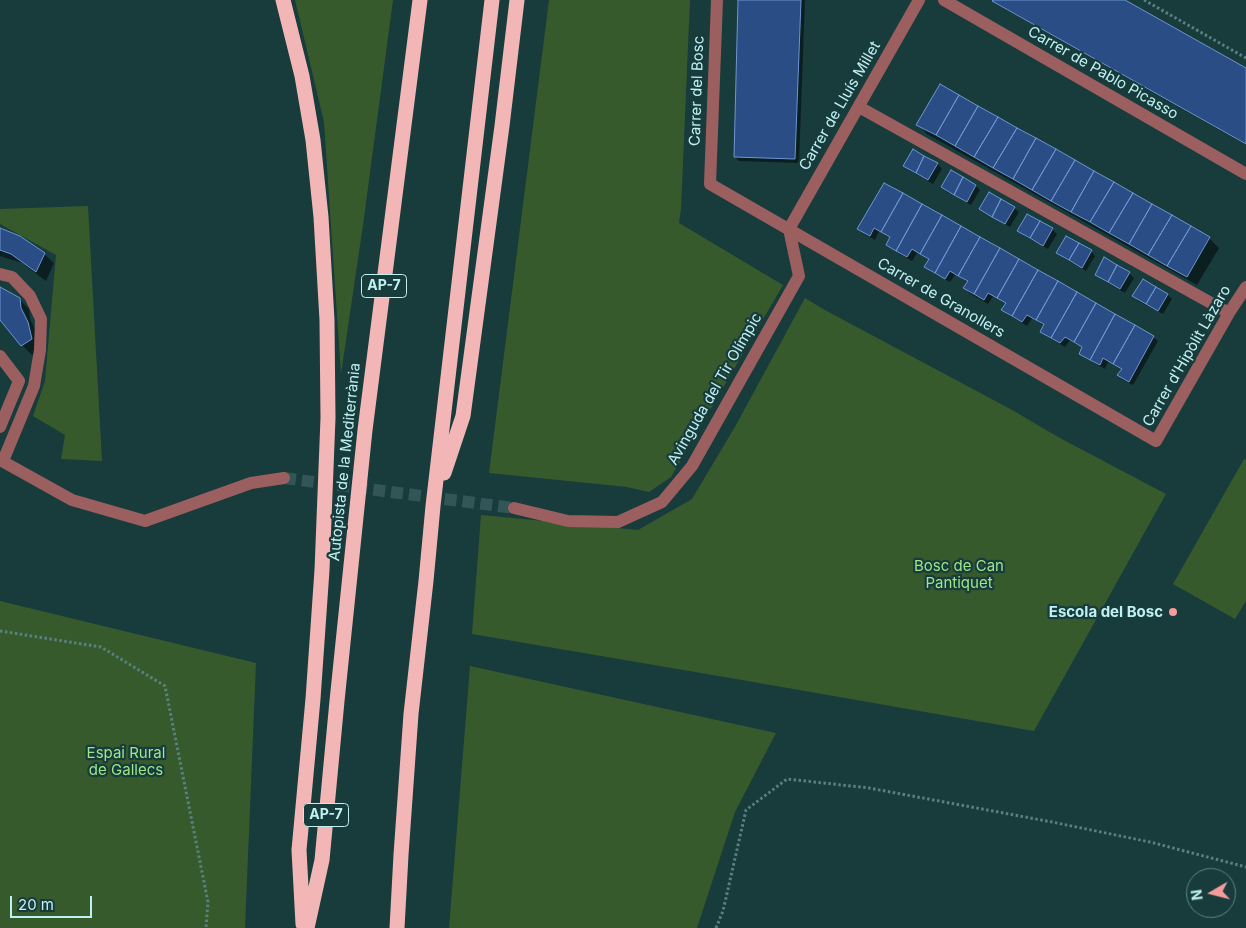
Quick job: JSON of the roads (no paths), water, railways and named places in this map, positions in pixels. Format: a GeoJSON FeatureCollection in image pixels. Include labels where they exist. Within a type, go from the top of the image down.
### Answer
{"type":"FeatureCollection","features":[{"type":"Feature","properties":{"kind":"highway"},"geometry":{"type":"LineString","coordinates":[[283,0],[302,76],[313,140],[321,217],[326,320],[328,418],[322,570],[313,699],[299,850],[303,928]]}},
{"type":"Feature","properties":{"kind":"highway","name":"Autopista de la Mediterrània"},"geometry":{"type":"LineString","coordinates":[[307,928],[322,860],[366,420],[420,0]]}},
{"type":"Feature","properties":{"kind":"highway"},"geometry":{"type":"LineString","coordinates":[[397,928],[411,714],[433,506],[492,0]]}},
{"type":"Feature","properties":{"kind":"highway"},"geometry":{"type":"LineString","coordinates":[[433,506],[462,416],[502,126],[517,0]]}},
{"type":"Feature","properties":{"kind":"street","name":"Carrer del Bosc"},"geometry":{"type":"LineString","coordinates":[[710,184],[717,0]]}},
{"type":"Feature","properties":{"kind":"street","name":"Carrer de Lluís Millet"},"geometry":{"type":"LineString","coordinates":[[789,229],[920,0]]}},
{"type":"Feature","properties":{"kind":"street","name":"Carrer de Pablo Picasso"},"geometry":{"type":"LineString","coordinates":[[944,0],[1246,174]]}},
{"type":"Feature","properties":{"kind":"street"},"geometry":{"type":"LineString","coordinates":[[859,107],[1230,313]]}},
{"type":"Feature","properties":{"kind":"street","name":"Carrer de Granollers"},"geometry":{"type":"LineString","coordinates":[[710,184],[1156,441]]}},
{"type":"Feature","properties":{"kind":"street","name":"Avinguda del Tir Olímpic"},"geometry":{"type":"LineString","coordinates":[[514,508],[568,521],[618,522],[662,502],[692,466],[800,276],[789,229]]}},
{"type":"Feature","properties":{"kind":"street"},"geometry":{"type":"LineString","coordinates":[[0,274],[12,277],[30,296],[41,319],[40,350],[34,386],[2,460],[72,500],[145,521],[251,482],[284,478]]}},
{"type":"Feature","properties":{"kind":"street","name":"Carrer d'Hipòlit Làzaro"},"geometry":{"type":"LineString","coordinates":[[1156,441],[1246,287]]}},
{"type":"Feature","properties":{"kind":"street"},"geometry":{"type":"LineString","coordinates":[[0,356],[19,381],[0,427]]}},
{"type":"Feature","properties":{"kind":"tunnel"},"geometry":{"type":"LineString","coordinates":[[284,478],[514,508]]}},
{"type":"Feature","properties":{"kind":"place","name":"Escola del Bosc"},"geometry":{"type":"Point","coordinates":[1173,612]}},
{"type":"Feature","properties":{"kind":"park label","name":"Bosc de Can Pantiquet"},"geometry":{"type":"Point","coordinates":[959,574]}},
{"type":"Feature","properties":{"kind":"park label","name":"Espai Rural de Gallecs"},"geometry":{"type":"Point","coordinates":[126,762]}}]}
